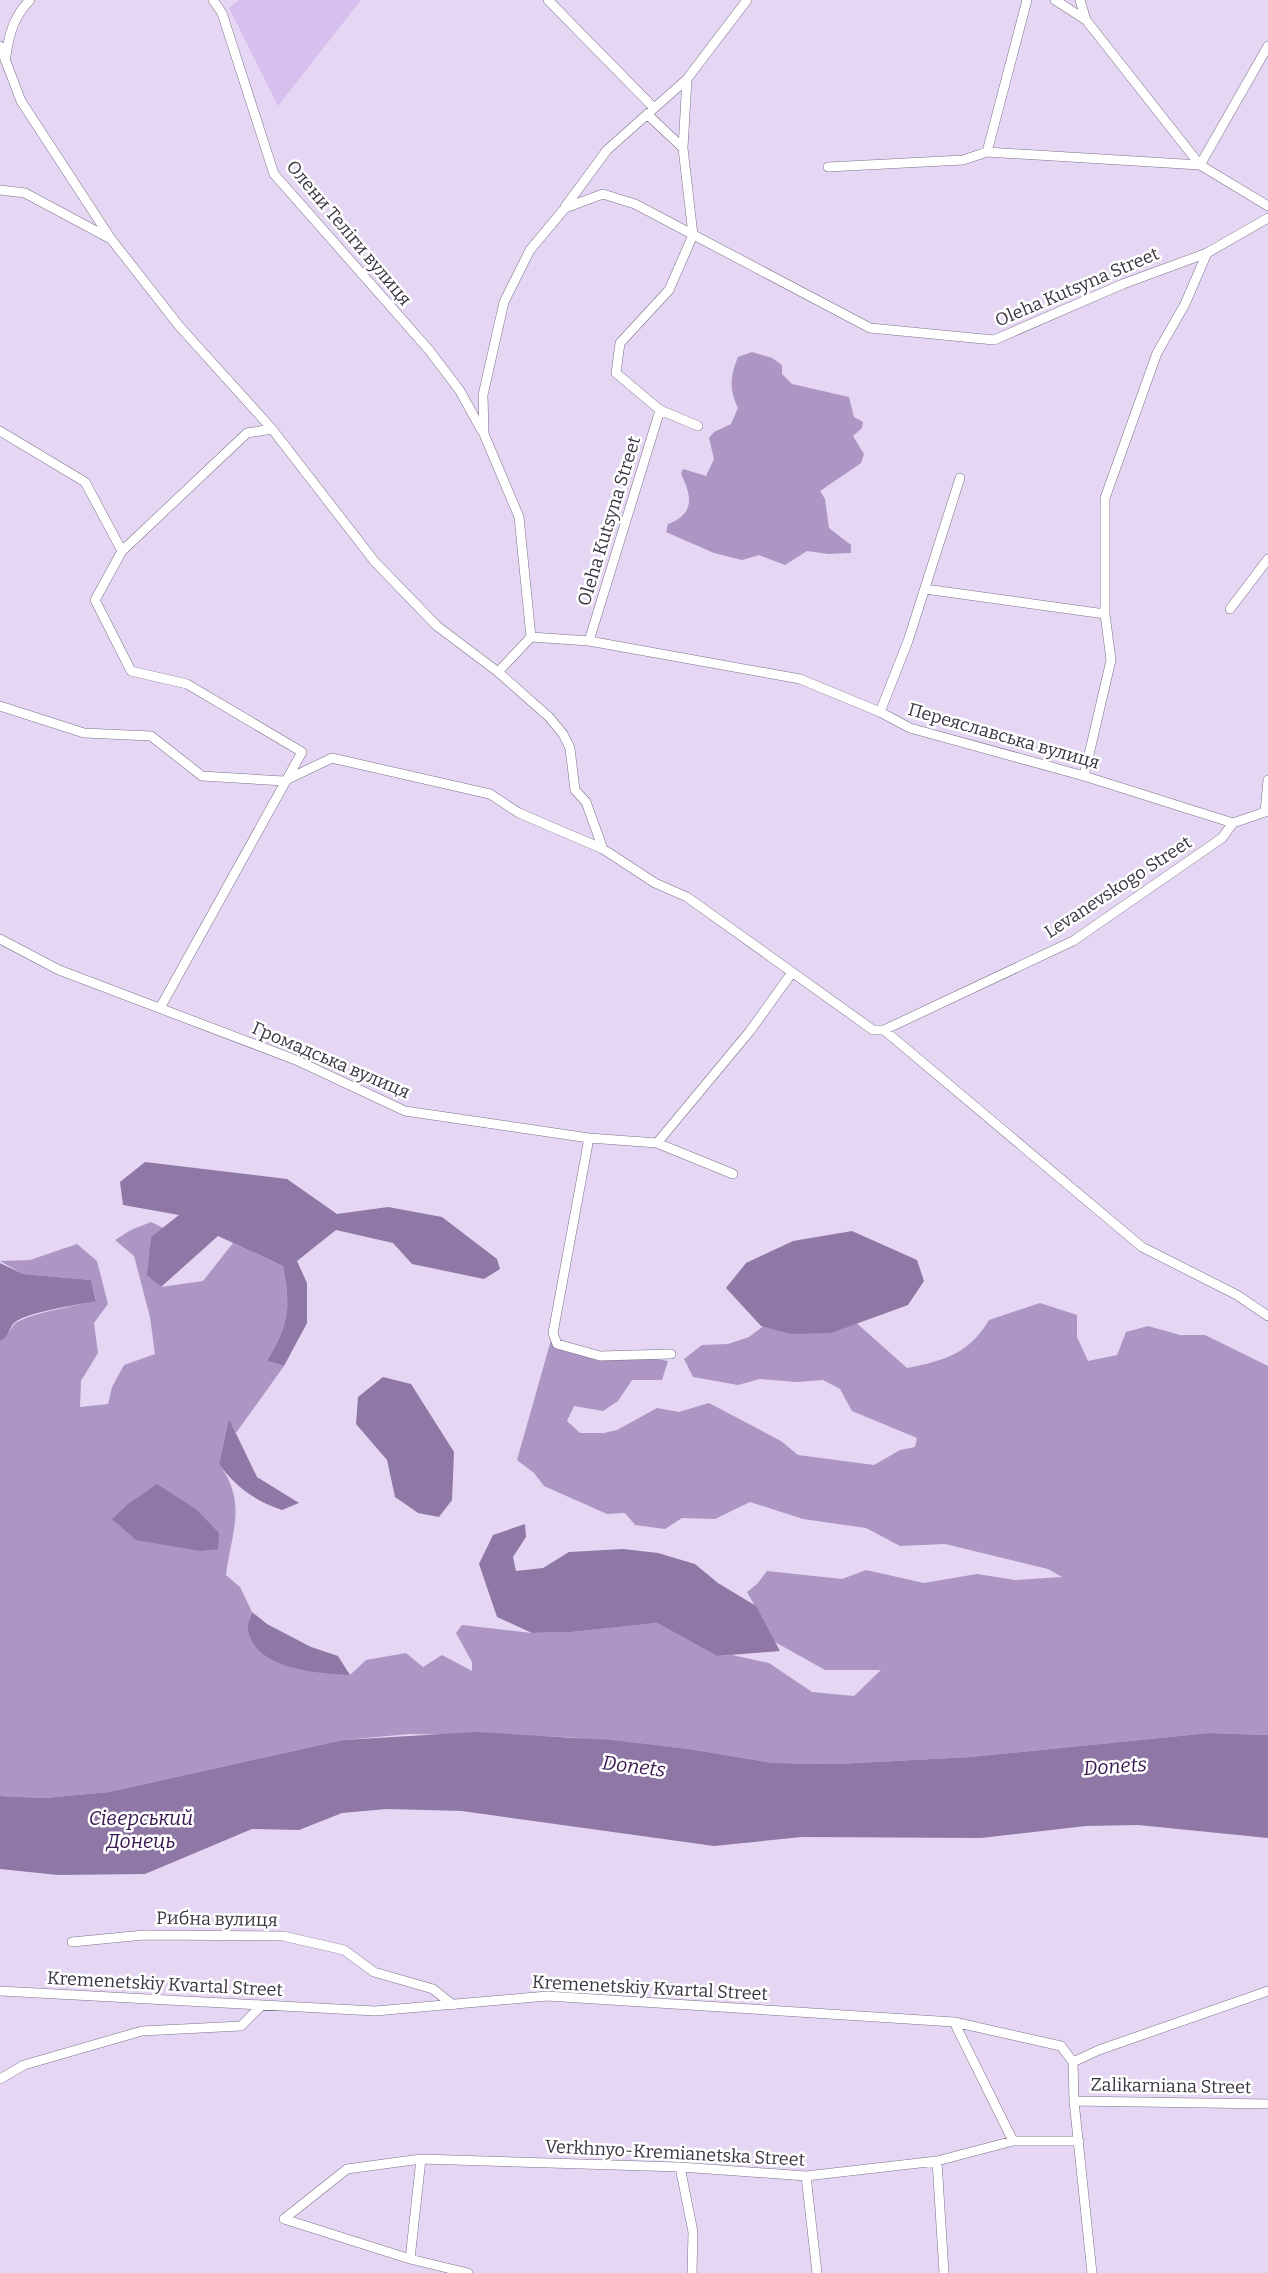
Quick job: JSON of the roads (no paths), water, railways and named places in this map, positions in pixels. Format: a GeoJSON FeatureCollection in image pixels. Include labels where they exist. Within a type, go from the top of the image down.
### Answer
{"type":"FeatureCollection","features":[{"type":"Feature","properties":{"kind":"street"},"geometry":{"type":"LineString","coordinates":[[6,56],[9,35],[19,11],[30,0]]}},
{"type":"Feature","properties":{"kind":"street","name":"Олени Теліги вулиця"},"geometry":{"type":"LineString","coordinates":[[213,0],[222,13],[274,174],[429,350],[460,391],[484,434],[519,517],[531,637]]}},
{"type":"Feature","properties":{"kind":"street"},"geometry":{"type":"LineString","coordinates":[[548,0],[683,148]]}},
{"type":"Feature","properties":{"kind":"street"},"geometry":{"type":"LineString","coordinates":[[565,208],[608,150],[687,79],[747,0]]}},
{"type":"Feature","properties":{"kind":"street"},"geometry":{"type":"LineString","coordinates":[[987,152],[1027,0]]}},
{"type":"Feature","properties":{"kind":"street"},"geometry":{"type":"LineString","coordinates":[[1055,0],[1086,20],[1200,165],[1268,206]]}},
{"type":"Feature","properties":{"kind":"street"},"geometry":{"type":"LineString","coordinates":[[1080,0],[1086,20]]}},
{"type":"Feature","properties":{"kind":"street"},"geometry":{"type":"LineString","coordinates":[[0,46],[6,56],[21,101],[111,239],[180,327],[272,429],[375,562],[437,626],[498,672],[549,717],[563,734],[570,748],[575,790],[586,802],[603,849]]}},
{"type":"Feature","properties":{"kind":"street"},"geometry":{"type":"LineString","coordinates":[[1200,165],[1268,46]]}},
{"type":"Feature","properties":{"kind":"street"},"geometry":{"type":"LineString","coordinates":[[687,79],[683,148],[693,235],[669,290],[620,343],[616,373],[660,410],[698,426]]}},
{"type":"Feature","properties":{"kind":"street"},"geometry":{"type":"LineString","coordinates":[[828,167],[963,160],[987,152],[1200,165]]}},
{"type":"Feature","properties":{"kind":"street"},"geometry":{"type":"LineString","coordinates":[[0,190],[25,193],[111,239]]}},
{"type":"Feature","properties":{"kind":"street","name":"Олени Теліги вулиця"},"geometry":{"type":"LineString","coordinates":[[484,434],[483,395],[504,302],[530,250],[565,208],[603,194],[635,204]]}},
{"type":"Feature","properties":{"kind":"street","name":"Oleha Kutsyna Street"},"geometry":{"type":"LineString","coordinates":[[635,204],[757,266],[870,328],[994,340],[1123,284],[1207,253],[1268,218]]}},
{"type":"Feature","properties":{"kind":"street"},"geometry":{"type":"LineString","coordinates":[[1084,776],[1111,660],[1105,614],[1105,498],[1157,353],[1185,304],[1207,253]]}},
{"type":"Feature","properties":{"kind":"street","name":"Oleha Kutsyna Street"},"geometry":{"type":"LineString","coordinates":[[590,641],[660,410]]}},
{"type":"Feature","properties":{"kind":"street"},"geometry":{"type":"LineString","coordinates":[[160,1008],[302,752],[187,684],[131,671],[95,600],[122,551],[247,433],[272,429]]}},
{"type":"Feature","properties":{"kind":"street"},"geometry":{"type":"LineString","coordinates":[[0,431],[85,482],[122,551]]}},
{"type":"Feature","properties":{"kind":"street"},"geometry":{"type":"LineString","coordinates":[[880,712],[925,589],[960,478]]}},
{"type":"Feature","properties":{"kind":"street"},"geometry":{"type":"LineString","coordinates":[[1230,609],[1268,559]]}},
{"type":"Feature","properties":{"kind":"street"},"geometry":{"type":"LineString","coordinates":[[925,589],[1105,614]]}},
{"type":"Feature","properties":{"kind":"street"},"geometry":{"type":"LineString","coordinates":[[498,672],[531,637]]}},
{"type":"Feature","properties":{"kind":"street","name":"Переяславська вулиця"},"geometry":{"type":"LineString","coordinates":[[531,637],[590,641],[800,679],[880,712],[910,728],[1084,776],[1233,824]]}},
{"type":"Feature","properties":{"kind":"street"},"geometry":{"type":"LineString","coordinates":[[0,706],[84,733],[151,736],[202,776],[284,781],[332,758],[490,794],[519,813],[603,849],[655,884],[687,897],[791,974],[873,1030],[884,1030],[1142,1247],[1237,1295],[1268,1316]]}},
{"type":"Feature","properties":{"kind":"street"},"geometry":{"type":"LineString","coordinates":[[1267,812],[1268,780]]}},
{"type":"Feature","properties":{"kind":"street","name":"Levanevskogo Street"},"geometry":{"type":"LineString","coordinates":[[884,1030],[1073,941],[1222,838],[1233,824],[1267,812]]}},
{"type":"Feature","properties":{"kind":"street","name":"Громадська вулиця"},"geometry":{"type":"LineString","coordinates":[[0,939],[59,970],[296,1060],[405,1111],[589,1138],[657,1143],[733,1174]]}},
{"type":"Feature","properties":{"kind":"street"},"geometry":{"type":"LineString","coordinates":[[657,1143],[750,1031],[791,974]]}},
{"type":"Feature","properties":{"kind":"street"},"geometry":{"type":"LineString","coordinates":[[589,1138],[553,1333],[557,1344],[600,1356],[670,1354]]}},
{"type":"Feature","properties":{"kind":"street","name":"Рибна вулиця"},"geometry":{"type":"LineString","coordinates":[[72,1942],[144,1935],[283,1936],[344,1950],[374,1972],[433,1989],[453,2004]]}},
{"type":"Feature","properties":{"kind":"street","name":"Kremenetskiy Kvartal Street"},"geometry":{"type":"LineString","coordinates":[[0,1991],[375,2011],[546,1996],[954,2022],[1061,2046],[1073,2062]]}},
{"type":"Feature","properties":{"kind":"street"},"geometry":{"type":"LineString","coordinates":[[1092,2273],[1074,2102],[1073,2062],[1099,2050],[1268,1991]]}},
{"type":"Feature","properties":{"kind":"street"},"geometry":{"type":"LineString","coordinates":[[0,2079],[24,2065],[142,2031],[241,2026],[262,2005]]}},
{"type":"Feature","properties":{"kind":"street"},"geometry":{"type":"LineString","coordinates":[[954,2022],[1013,2140]]}},
{"type":"Feature","properties":{"kind":"street","name":"Zalikarniana Street"},"geometry":{"type":"LineString","coordinates":[[1074,2102],[1268,2104]]}},
{"type":"Feature","properties":{"kind":"street","name":"Verkhnyo-Kremianetska Street"},"geometry":{"type":"LineString","coordinates":[[410,2259],[284,2219],[347,2169],[421,2159],[680,2167],[806,2176],[937,2161],[1013,2140],[1079,2141]]}},
{"type":"Feature","properties":{"kind":"street"},"geometry":{"type":"LineString","coordinates":[[421,2159],[410,2259],[468,2273]]}},
{"type":"Feature","properties":{"kind":"street"},"geometry":{"type":"LineString","coordinates":[[937,2161],[944,2273]]}},
{"type":"Feature","properties":{"kind":"street"},"geometry":{"type":"LineString","coordinates":[[680,2167],[693,2232],[692,2273]]}},
{"type":"Feature","properties":{"kind":"street"},"geometry":{"type":"LineString","coordinates":[[806,2176],[817,2273]]}},
{"type":"Feature","properties":{"kind":"water"},"geometry":{"type":"Polygon","coordinates":[[[145,1162],[287,1179],[337,1214],[388,1207],[442,1217],[497,1259],[500,1269],[484,1279],[412,1264],[393,1243],[336,1230],[297,1261],[307,1283],[307,1323],[284,1366],[267,1361],[280,1336],[286,1315],[287,1294],[283,1266],[218,1236],[161,1287],[147,1275],[151,1237],[179,1215],[123,1205],[120,1182],[145,1162]]]}},
{"type":"Feature","properties":{"kind":"water"},"geometry":{"type":"Polygon","coordinates":[[[852,1231],[917,1260],[924,1281],[908,1305],[831,1333],[791,1334],[761,1326],[726,1288],[746,1263],[793,1241],[852,1231]]]}},
{"type":"Feature","properties":{"kind":"water"},"geometry":{"type":"Polygon","coordinates":[[[0,1263],[23,1274],[91,1280],[96,1301],[29,1315],[14,1323],[5,1338],[0,1341],[0,1263]]]}},
{"type":"Feature","properties":{"kind":"water"},"geometry":{"type":"Polygon","coordinates":[[[383,1377],[411,1384],[454,1452],[452,1500],[439,1517],[418,1513],[395,1497],[387,1460],[356,1424],[358,1397],[383,1377]]]}},
{"type":"Feature","properties":{"kind":"water"},"geometry":{"type":"Polygon","coordinates":[[[229,1419],[257,1477],[299,1503],[282,1510],[272,1506],[255,1498],[225,1472],[219,1464],[229,1419]]]}},
{"type":"Feature","properties":{"kind":"water"},"geometry":{"type":"Polygon","coordinates":[[[157,1484],[197,1510],[219,1533],[218,1549],[200,1551],[136,1540],[112,1519],[128,1504],[157,1484]]]}},
{"type":"Feature","properties":{"kind":"water"},"geometry":{"type":"Polygon","coordinates":[[[525,1524],[526,1537],[513,1557],[516,1571],[543,1568],[569,1552],[623,1549],[658,1553],[695,1564],[718,1583],[756,1606],[780,1651],[717,1656],[657,1623],[572,1632],[532,1633],[497,1617],[479,1564],[493,1535],[525,1524]]]}},
{"type":"Feature","properties":{"kind":"water"},"geometry":{"type":"Polygon","coordinates":[[[252,1612],[267,1624],[311,1647],[338,1656],[350,1675],[290,1667],[263,1654],[253,1643],[248,1630],[252,1612]]]}},
{"type":"Feature","properties":{"kind":"water"},"geometry":{"type":"Polygon","coordinates":[[[476,1732],[610,1740],[689,1749],[773,1763],[836,1764],[970,1757],[1209,1733],[1268,1735],[1268,1838],[1138,1825],[1086,1826],[981,1838],[802,1837],[714,1846],[462,1811],[387,1809],[342,1813],[299,1830],[252,1829],[145,1874],[58,1875],[0,1869],[0,1796],[45,1798],[109,1792],[343,1740],[476,1732]]]}},
{"type":"Feature","properties":{"kind":"water label","name":"Donets"},"geometry":{"type":"Point","coordinates":[634,1766]}},
{"type":"Feature","properties":{"kind":"water label","name":"Donets"},"geometry":{"type":"Point","coordinates":[1115,1766]}},
{"type":"Feature","properties":{"kind":"water label","name":"Сіверський Донець"},"geometry":{"type":"Point","coordinates":[141,1830]}}]}
